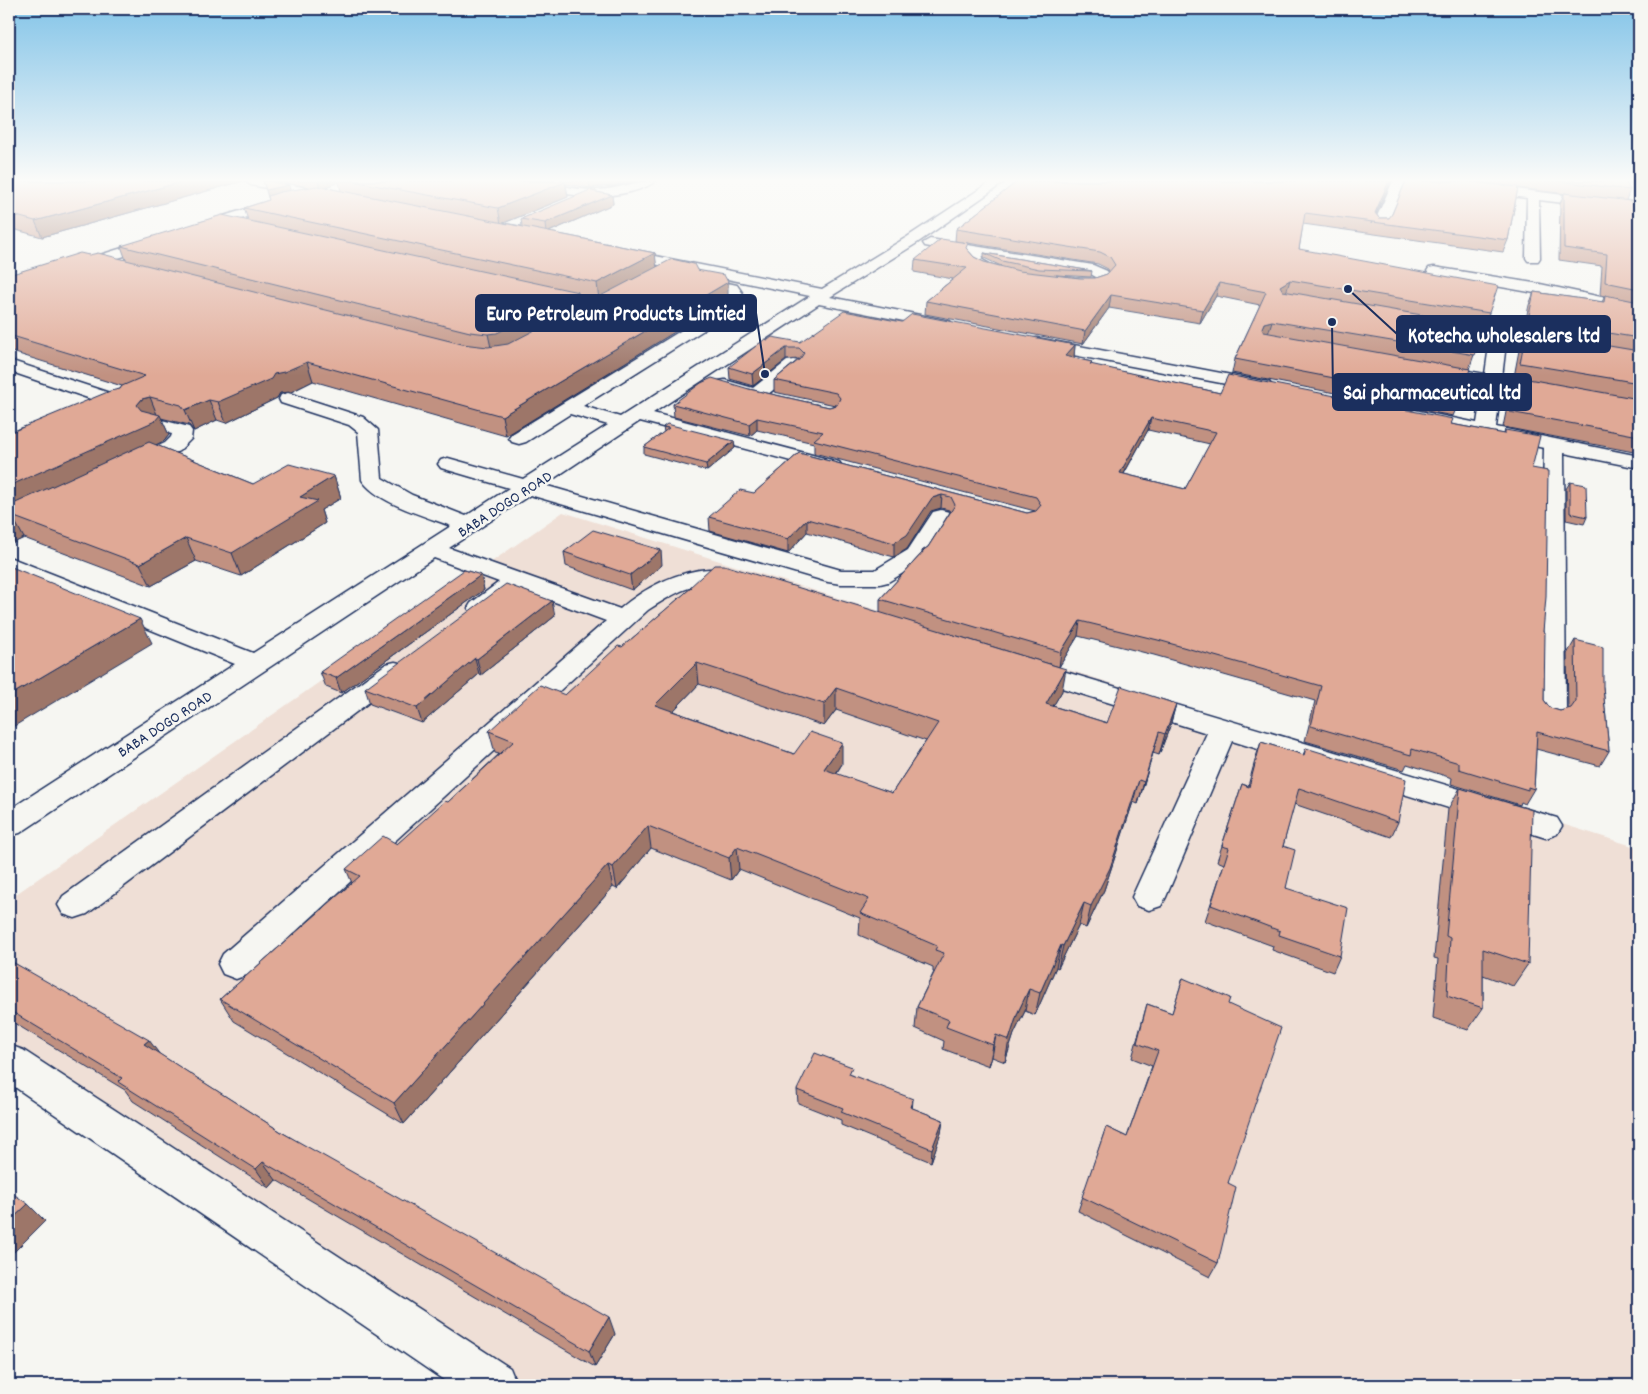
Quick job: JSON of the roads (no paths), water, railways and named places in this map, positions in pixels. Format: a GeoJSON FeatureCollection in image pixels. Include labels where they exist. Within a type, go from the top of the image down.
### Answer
{"type":"FeatureCollection","features":[{"type":"Feature","properties":{"kind":"street"},"geometry":{"type":"LineString","coordinates":[[9,288],[143,246]]}},
{"type":"Feature","properties":{"kind":"street","name":"BABA DOGO ROAD"},"geometry":{"type":"LineString","coordinates":[[9,825],[762,333],[902,246]]}},
{"type":"Feature","properties":{"kind":"street"},"geometry":{"type":"LineString","coordinates":[[949,246],[1093,269],[1102,274],[1104,278],[1099,283],[1090,285],[1054,282]]}},
{"type":"Feature","properties":{"kind":"street"},"geometry":{"type":"LineString","coordinates":[[1533,246],[1533,258]]}},
{"type":"Feature","properties":{"kind":"street"},"geometry":{"type":"LineString","coordinates":[[603,250],[680,265],[958,327]]}},
{"type":"Feature","properties":{"kind":"street"},"geometry":{"type":"LineString","coordinates":[[979,251],[974,259],[978,265],[999,273],[1017,276]]}},
{"type":"Feature","properties":{"kind":"street"},"geometry":{"type":"LineString","coordinates":[[96,261],[126,268]]}},
{"type":"Feature","properties":{"kind":"street"},"geometry":{"type":"LineString","coordinates":[[519,438],[740,300],[732,288],[664,274],[680,265]]}},
{"type":"Feature","properties":{"kind":"street"},"geometry":{"type":"LineString","coordinates":[[1434,271],[1540,289],[1639,310]]}},
{"type":"Feature","properties":{"kind":"street"},"geometry":{"type":"LineString","coordinates":[[526,290],[602,307]]}},
{"type":"Feature","properties":{"kind":"street"},"geometry":{"type":"LineString","coordinates":[[584,316],[620,298]]}},
{"type":"Feature","properties":{"kind":"street"},"geometry":{"type":"LineString","coordinates":[[709,321],[762,333]]}},
{"type":"Feature","properties":{"kind":"street"},"geometry":{"type":"LineString","coordinates":[[1431,324],[1518,339]]}},
{"type":"Feature","properties":{"kind":"street"},"geometry":{"type":"LineString","coordinates":[[1486,430],[1499,336]]}},
{"type":"Feature","properties":{"kind":"street"},"geometry":{"type":"LineString","coordinates":[[1017,339],[1278,389]]}},
{"type":"Feature","properties":{"kind":"street"},"geometry":{"type":"LineString","coordinates":[[9,365],[121,403]]}},
{"type":"Feature","properties":{"kind":"street"},"geometry":{"type":"LineString","coordinates":[[756,395],[793,365]]}},
{"type":"Feature","properties":{"kind":"street"},"geometry":{"type":"LineString","coordinates":[[1414,367],[1561,393]]}},
{"type":"Feature","properties":{"kind":"street"},"geometry":{"type":"LineString","coordinates":[[697,377],[774,399]]}},
{"type":"Feature","properties":{"kind":"street"},"geometry":{"type":"LineString","coordinates":[[288,399],[356,421],[364,426],[368,430],[372,480],[384,490],[470,525]]}},
{"type":"Feature","properties":{"kind":"street"},"geometry":{"type":"LineString","coordinates":[[568,408],[632,419],[847,470]]}},
{"type":"Feature","properties":{"kind":"street"},"geometry":{"type":"LineString","coordinates":[[1400,413],[1639,462]]}},
{"type":"Feature","properties":{"kind":"street"},"geometry":{"type":"LineString","coordinates":[[118,472],[172,448],[181,440],[182,431],[158,425]]}},
{"type":"Feature","properties":{"kind":"street"},"geometry":{"type":"LineString","coordinates":[[1552,715],[1554,444]]}},
{"type":"Feature","properties":{"kind":"street"},"geometry":{"type":"LineString","coordinates":[[448,464],[828,575],[841,577],[880,577],[916,555],[941,517]]}},
{"type":"Feature","properties":{"kind":"street"},"geometry":{"type":"LineString","coordinates":[[432,550],[624,618]]}},
{"type":"Feature","properties":{"kind":"street"},"geometry":{"type":"LineString","coordinates":[[9,564],[255,663]]}},
{"type":"Feature","properties":{"kind":"street"},"geometry":{"type":"LineString","coordinates":[[236,964],[638,605],[697,576],[728,577],[766,589]]}},
{"type":"Feature","properties":{"kind":"street"},"geometry":{"type":"LineString","coordinates":[[461,622],[517,580]]}},
{"type":"Feature","properties":{"kind":"street"},"geometry":{"type":"LineString","coordinates":[[75,905],[412,657]]}},
{"type":"Feature","properties":{"kind":"street"},"geometry":{"type":"LineString","coordinates":[[1004,661],[1546,826]]}},
{"type":"Feature","properties":{"kind":"street"},"geometry":{"type":"LineString","coordinates":[[1149,897],[1223,728]]}},
{"type":"Feature","properties":{"kind":"street"},"geometry":{"type":"LineString","coordinates":[[9,1062],[493,1385]]}},
{"type":"Feature","properties":{"kind":"place","name":"Kotecha wholesalers ltd"},"geometry":{"type":"Point","coordinates":[1348,289]}},
{"type":"Feature","properties":{"kind":"place","name":"Sai pharmaceutical ltd"},"geometry":{"type":"Point","coordinates":[1332,322]}},
{"type":"Feature","properties":{"kind":"place","name":"Euro Petroleum Products Limtied"},"geometry":{"type":"Point","coordinates":[765,374]}}]}
